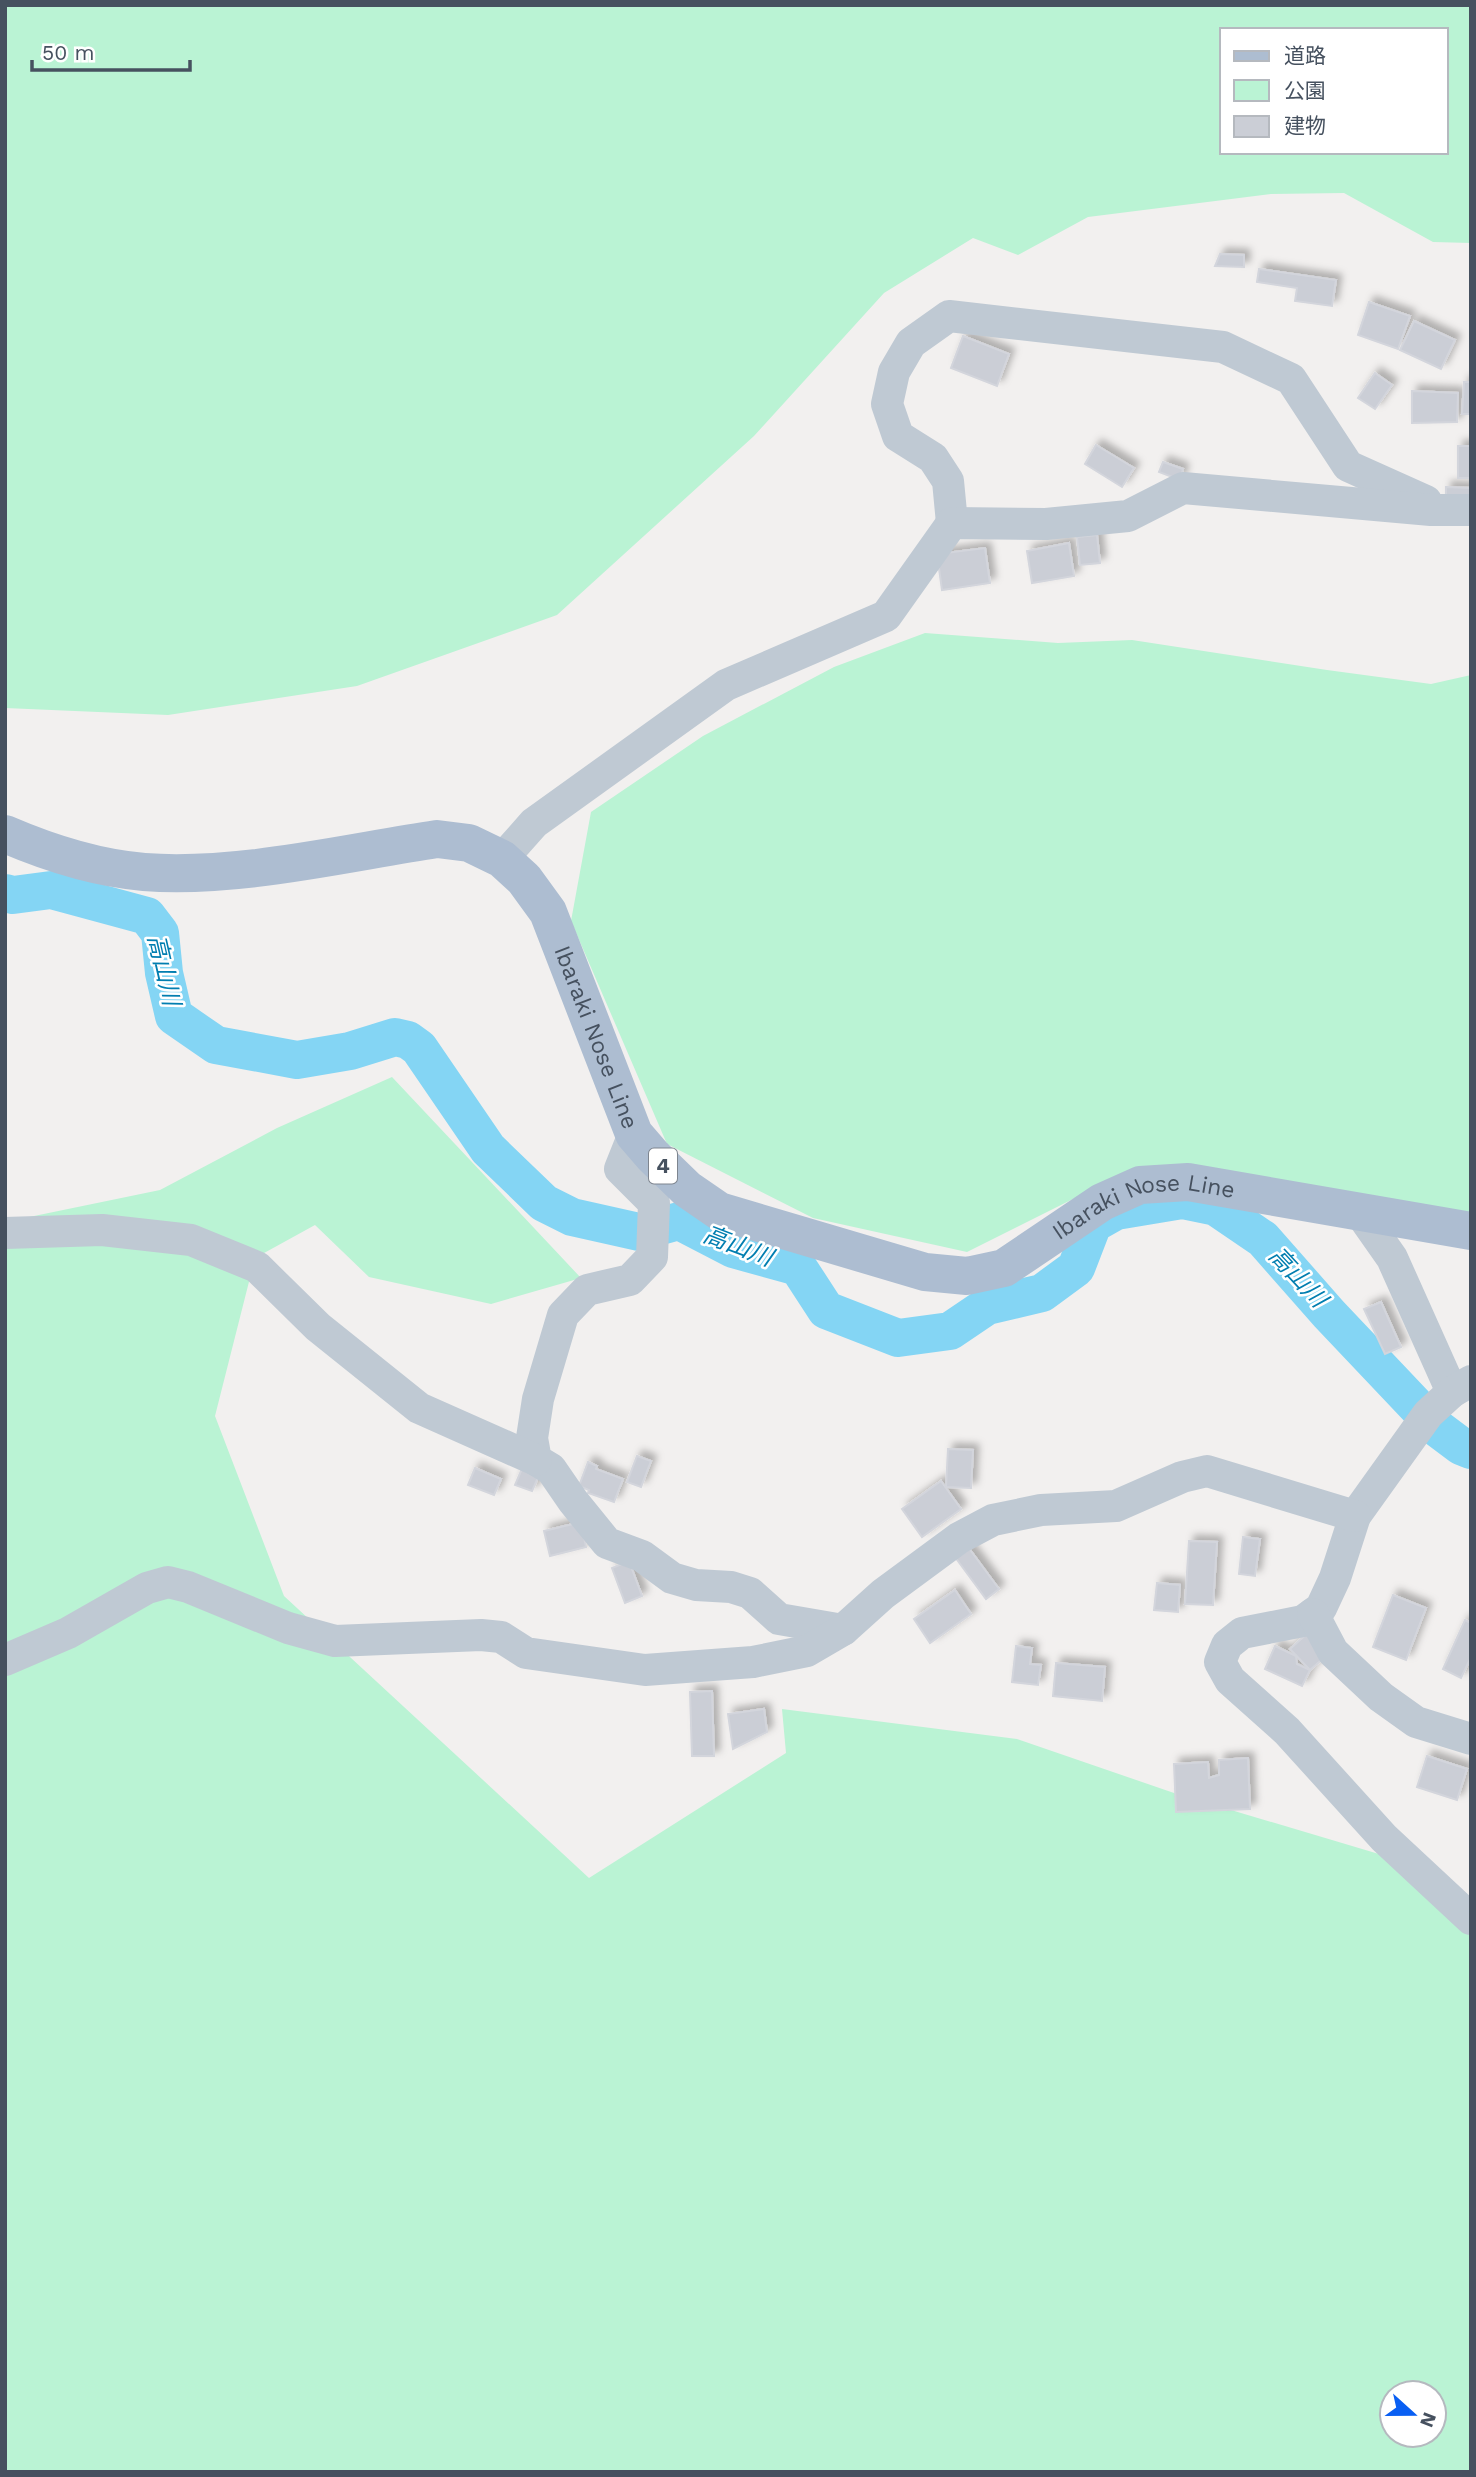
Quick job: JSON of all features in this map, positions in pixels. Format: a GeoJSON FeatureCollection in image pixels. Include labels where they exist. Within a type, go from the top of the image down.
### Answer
{"type":"FeatureCollection","features":[{"type":"Feature","properties":{"kind":"main road","name":"Ibaraki Nose Line"},"geometry":{"type":"LineString","coordinates":[[5,834],[33,846],[93,864],[145,872],[231,871],[437,839],[469,843],[502,859],[524,879],[548,912],[634,1134],[687,1189],[719,1210],[925,1272],[967,1276],[1004,1268],[1102,1202],[1140,1185],[1188,1182],[1471,1231]]}},
{"type":"Feature","properties":{"kind":"street"},"geometry":{"type":"LineString","coordinates":[[502,859],[534,823],[726,685],[886,616],[952,523],[948,481],[933,458],[898,436],[887,404],[894,372],[911,342],[949,316],[1223,347],[1292,379],[1348,466],[1426,501],[1431,510]]}},
{"type":"Feature","properties":{"kind":"street"},"geometry":{"type":"LineString","coordinates":[[952,523],[1046,524],[1128,516],[1183,488],[1431,510],[1471,510]]}},
{"type":"Feature","properties":{"kind":"street"},"geometry":{"type":"LineString","coordinates":[[536,1460],[532,1438],[538,1399],[563,1315],[587,1290],[630,1280],[652,1257],[654,1203],[620,1169],[634,1134]]}},
{"type":"Feature","properties":{"kind":"street"},"geometry":{"type":"LineString","coordinates":[[1359,1212],[1392,1258],[1461,1387],[1428,1414],[1354,1516],[1335,1578],[1321,1608],[1303,1621],[1242,1633],[1227,1645],[1220,1662],[1230,1680],[1287,1731],[1384,1838],[1471,1919]]}},
{"type":"Feature","properties":{"kind":"street"},"geometry":{"type":"LineString","coordinates":[[5,1233],[102,1230],[191,1240],[257,1267],[318,1327],[419,1408],[551,1469],[573,1502],[607,1543],[642,1556],[672,1578],[696,1585],[731,1587],[750,1593],[779,1619],[842,1630]]}},
{"type":"Feature","properties":{"kind":"street"},"geometry":{"type":"LineString","coordinates":[[5,1660],[68,1633],[147,1588],[168,1582],[188,1587],[288,1628],[335,1641],[481,1635],[501,1637],[526,1653],[645,1670],[753,1662],[807,1651],[842,1630],[883,1594],[959,1538],[993,1520],[1041,1510],[1116,1506],[1182,1477],[1206,1471],[1354,1516]]}},
{"type":"Feature","properties":{"kind":"street"},"geometry":{"type":"LineString","coordinates":[[1313,1614],[1333,1652],[1381,1697],[1416,1722],[1471,1739]]}},
{"type":"Feature","properties":{"kind":"green space"},"geometry":{"type":"Polygon","coordinates":[[[5,5],[1471,5],[1471,243],[1433,242],[1344,193],[1271,194],[1088,217],[1018,255],[973,238],[884,293],[754,436],[557,615],[357,686],[168,715],[5,708],[5,5]]]}},
{"type":"Feature","properties":{"kind":"green space"},"geometry":{"type":"Polygon","coordinates":[[[925,633],[1058,643],[1132,640],[1431,684],[1471,675],[1471,1214],[1135,1168],[967,1252],[813,1218],[667,1144],[571,921],[591,812],[703,736],[834,667],[925,633]]]}},
{"type":"Feature","properties":{"kind":"green space"},"geometry":{"type":"Polygon","coordinates":[[[392,1077],[581,1278],[491,1304],[369,1277],[315,1225],[255,1258],[215,1416],[284,1596],[589,1878],[786,1753],[782,1709],[1017,1739],[1174,1793],[1409,1863],[1471,1910],[1471,2472],[5,2472],[5,1222],[160,1190],[277,1128],[392,1077]]]}},
{"type":"Feature","properties":{"kind":"building"},"geometry":{"type":"Polygon","coordinates":[[[1220,254],[1244,255],[1244,267],[1215,266],[1220,254]]]}},
{"type":"Feature","properties":{"kind":"building"},"geometry":{"type":"Polygon","coordinates":[[[1259,269],[1336,280],[1332,306],[1295,301],[1297,288],[1257,282],[1259,269]]]}},
{"type":"Feature","properties":{"kind":"building"},"geometry":{"type":"Polygon","coordinates":[[[1369,302],[1410,316],[1398,349],[1358,335],[1369,302]]]}},
{"type":"Feature","properties":{"kind":"building"},"geometry":{"type":"Polygon","coordinates":[[[1414,321],[1455,340],[1441,369],[1400,350],[1414,321]]]}},
{"type":"Feature","properties":{"kind":"building"},"geometry":{"type":"Polygon","coordinates":[[[963,336],[1009,354],[997,386],[951,368],[963,336]]]}},
{"type":"Feature","properties":{"kind":"building"},"geometry":{"type":"Polygon","coordinates":[[[1375,373],[1392,385],[1375,409],[1358,398],[1375,373]]]}},
{"type":"Feature","properties":{"kind":"building"},"geometry":{"type":"Polygon","coordinates":[[[1464,382],[1471,382],[1471,414],[1462,414],[1464,382]]]}},
{"type":"Feature","properties":{"kind":"building"},"geometry":{"type":"Polygon","coordinates":[[[1412,391],[1458,393],[1457,422],[1412,423],[1412,391]]]}},
{"type":"Feature","properties":{"kind":"building"},"geometry":{"type":"Polygon","coordinates":[[[1096,445],[1134,468],[1122,487],[1085,464],[1096,445]]]}},
{"type":"Feature","properties":{"kind":"building"},"geometry":{"type":"Polygon","coordinates":[[[1458,446],[1471,446],[1471,478],[1458,478],[1458,446]]]}},
{"type":"Feature","properties":{"kind":"building"},"geometry":{"type":"Polygon","coordinates":[[[1163,462],[1183,469],[1180,480],[1159,472],[1163,462]]]}},
{"type":"Feature","properties":{"kind":"building"},"geometry":{"type":"Polygon","coordinates":[[[1446,487],[1471,488],[1471,506],[1446,506],[1446,487]]]}},
{"type":"Feature","properties":{"kind":"building"},"geometry":{"type":"Polygon","coordinates":[[[1097,535],[1100,563],[1080,565],[1077,537],[1097,535]]]}},
{"type":"Feature","properties":{"kind":"building"},"geometry":{"type":"Polygon","coordinates":[[[1069,543],[1074,576],[1032,583],[1027,551],[1069,543]]]}},
{"type":"Feature","properties":{"kind":"building"},"geometry":{"type":"Polygon","coordinates":[[[985,548],[990,583],[942,590],[937,554],[985,548]]]}},
{"type":"Feature","properties":{"kind":"building"},"geometry":{"type":"Polygon","coordinates":[[[1381,1302],[1401,1347],[1385,1354],[1364,1309],[1381,1302]]]}},
{"type":"Feature","properties":{"kind":"building"},"geometry":{"type":"Polygon","coordinates":[[[948,1449],[973,1450],[971,1488],[946,1487],[948,1449]]]}},
{"type":"Feature","properties":{"kind":"building"},"geometry":{"type":"Polygon","coordinates":[[[637,1456],[651,1461],[641,1487],[627,1482],[637,1456]]]}},
{"type":"Feature","properties":{"kind":"building"},"geometry":{"type":"Polygon","coordinates":[[[588,1462],[597,1466],[596,1469],[623,1479],[614,1502],[588,1493],[589,1490],[579,1486],[588,1462]]]}},
{"type":"Feature","properties":{"kind":"building"},"geometry":{"type":"Polygon","coordinates":[[[524,1464],[541,1471],[532,1491],[515,1485],[524,1464]]]}},
{"type":"Feature","properties":{"kind":"building"},"geometry":{"type":"Polygon","coordinates":[[[475,1468],[501,1479],[494,1495],[468,1485],[475,1468]]]}},
{"type":"Feature","properties":{"kind":"building"},"geometry":{"type":"Polygon","coordinates":[[[941,1481],[961,1509],[922,1537],[902,1509],[941,1481]]]}},
{"type":"Feature","properties":{"kind":"building"},"geometry":{"type":"Polygon","coordinates":[[[581,1522],[586,1547],[550,1556],[544,1531],[581,1522]]]}},
{"type":"Feature","properties":{"kind":"building"},"geometry":{"type":"Polygon","coordinates":[[[1243,1537],[1260,1539],[1255,1576],[1239,1574],[1243,1537]]]}},
{"type":"Feature","properties":{"kind":"building"},"geometry":{"type":"Polygon","coordinates":[[[1189,1541],[1217,1542],[1213,1605],[1185,1604],[1189,1541]]]}},
{"type":"Feature","properties":{"kind":"building"},"geometry":{"type":"Polygon","coordinates":[[[968,1547],[999,1589],[986,1599],[955,1557],[968,1547]]]}},
{"type":"Feature","properties":{"kind":"building"},"geometry":{"type":"Polygon","coordinates":[[[629,1561],[642,1596],[625,1603],[612,1568],[629,1561]]]}},
{"type":"Feature","properties":{"kind":"building"},"geometry":{"type":"Polygon","coordinates":[[[1157,1583],[1180,1585],[1178,1612],[1154,1610],[1157,1583]]]}},
{"type":"Feature","properties":{"kind":"building"},"geometry":{"type":"Polygon","coordinates":[[[955,1590],[971,1614],[930,1643],[914,1619],[955,1590]]]}},
{"type":"Feature","properties":{"kind":"building"},"geometry":{"type":"Polygon","coordinates":[[[1393,1595],[1426,1608],[1406,1660],[1373,1647],[1393,1595]]]}},
{"type":"Feature","properties":{"kind":"building"},"geometry":{"type":"Polygon","coordinates":[[[1465,1620],[1471,1623],[1471,1657],[1461,1678],[1443,1669],[1465,1620]]]}},
{"type":"Feature","properties":{"kind":"building"},"geometry":{"type":"Polygon","coordinates":[[[1309,1632],[1328,1654],[1310,1670],[1290,1649],[1309,1632]]]}},
{"type":"Feature","properties":{"kind":"building"},"geometry":{"type":"Polygon","coordinates":[[[1016,1646],[1032,1648],[1030,1664],[1041,1665],[1038,1685],[1012,1682],[1016,1646]]]}},
{"type":"Feature","properties":{"kind":"building"},"geometry":{"type":"Polygon","coordinates":[[[1275,1646],[1296,1656],[1297,1664],[1310,1670],[1302,1686],[1265,1669],[1275,1646]]]}},
{"type":"Feature","properties":{"kind":"building"},"geometry":{"type":"Polygon","coordinates":[[[1056,1663],[1105,1667],[1102,1701],[1053,1696],[1056,1663]]]}},
{"type":"Feature","properties":{"kind":"building"},"geometry":{"type":"Polygon","coordinates":[[[712,1691],[714,1756],[692,1756],[690,1692],[712,1691]]]}},
{"type":"Feature","properties":{"kind":"building"},"geometry":{"type":"Polygon","coordinates":[[[764,1709],[767,1732],[733,1749],[728,1714],[764,1709]]]}},
{"type":"Feature","properties":{"kind":"building"},"geometry":{"type":"Polygon","coordinates":[[[1427,1756],[1467,1769],[1457,1800],[1417,1787],[1427,1756]]]}},
{"type":"Feature","properties":{"kind":"building"},"geometry":{"type":"Polygon","coordinates":[[[1248,1758],[1250,1809],[1176,1812],[1174,1764],[1208,1762],[1209,1778],[1219,1775],[1219,1760],[1248,1758]]]}},
{"type":"Feature","properties":{"kind":"waterway","name":"高山川"},"geometry":{"type":"LineString","coordinates":[[5,893],[13,895],[51,890],[147,916],[160,933],[164,973],[174,1016],[216,1045],[297,1060],[350,1051],[395,1037],[408,1040],[419,1048],[488,1149],[544,1203],[572,1217],[639,1232],[679,1221],[733,1249],[798,1267],[826,1310],[898,1338],[950,1331],[987,1306],[1042,1293],[1076,1268],[1093,1224],[1116,1211],[1182,1200],[1216,1207],[1263,1239],[1329,1314],[1437,1428],[1471,1450]]}}]}
